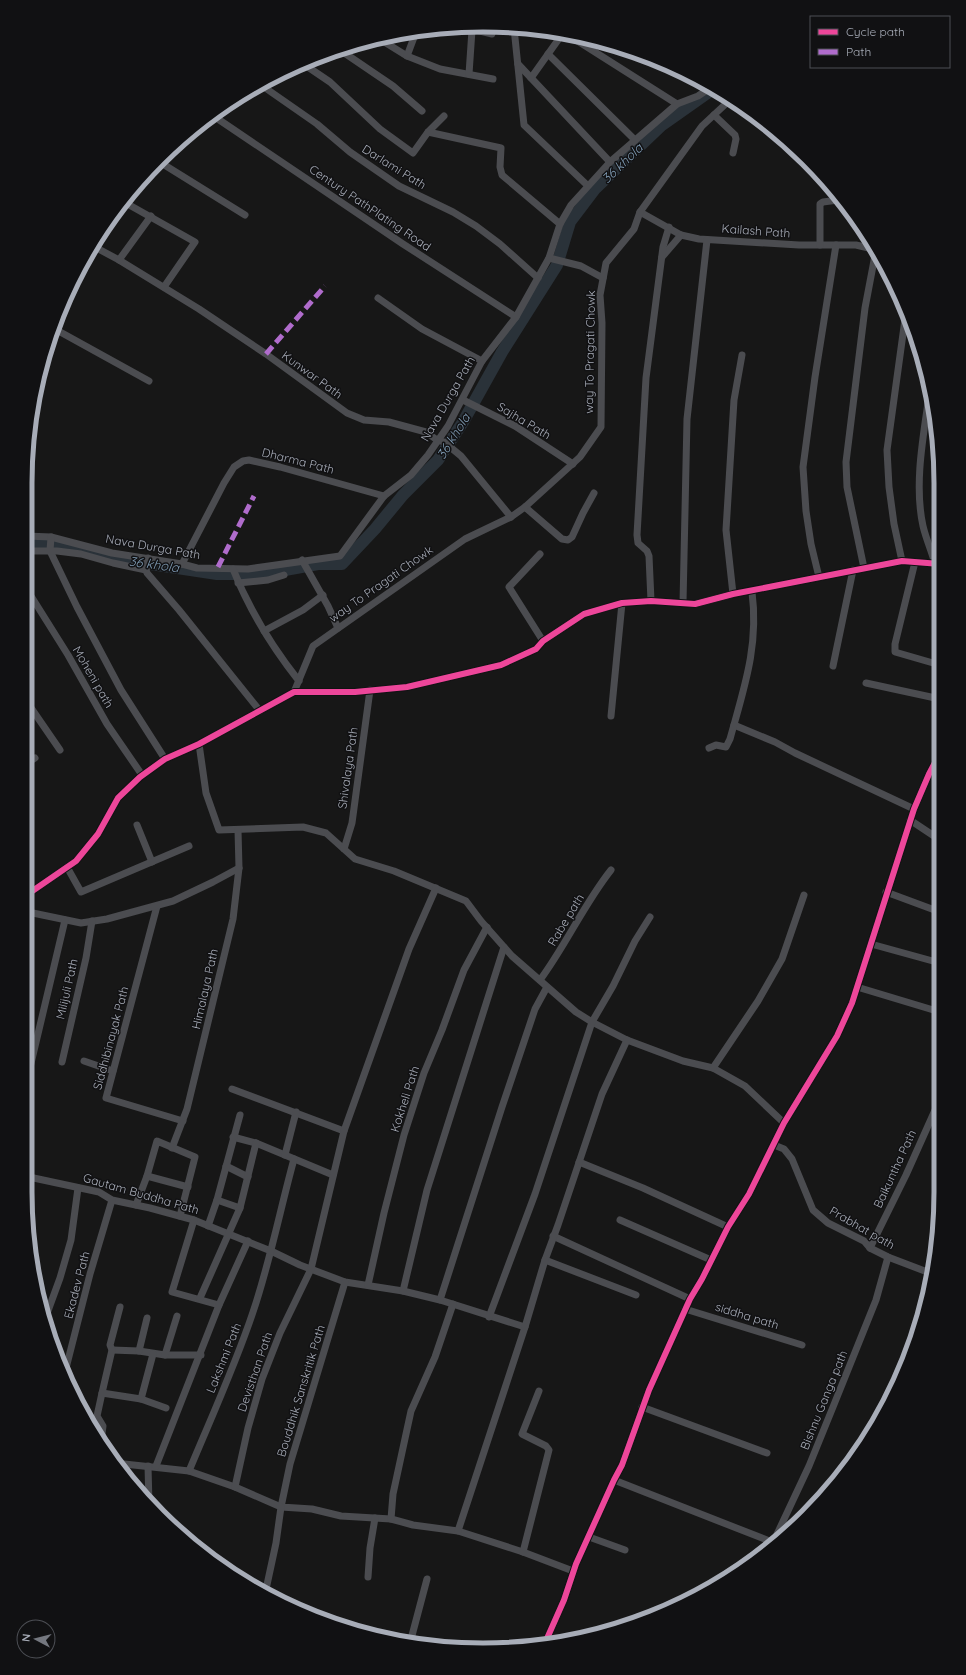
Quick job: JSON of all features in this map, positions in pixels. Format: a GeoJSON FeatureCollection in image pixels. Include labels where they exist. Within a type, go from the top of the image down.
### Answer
{"type":"FeatureCollection","features":[{"type":"Feature","properties":{"kind":"street"},"geometry":{"type":"LineString","coordinates":[[469,74],[472,32]]}},
{"type":"Feature","properties":{"kind":"street"},"geometry":{"type":"LineString","coordinates":[[482,32],[492,34]]}},
{"type":"Feature","properties":{"kind":"street"},"geometry":{"type":"LineString","coordinates":[[515,33],[524,125],[587,186]]}},
{"type":"Feature","properties":{"kind":"street"},"geometry":{"type":"LineString","coordinates":[[407,56],[414,38]]}},
{"type":"Feature","properties":{"kind":"street"},"geometry":{"type":"LineString","coordinates":[[531,78],[559,39]]}},
{"type":"Feature","properties":{"kind":"street"},"geometry":{"type":"LineString","coordinates":[[386,43],[407,56],[440,69],[493,79]]}},
{"type":"Feature","properties":{"kind":"street"},"geometry":{"type":"LineString","coordinates":[[580,43],[677,104]]}},
{"type":"Feature","properties":{"kind":"street"},"geometry":{"type":"LineString","coordinates":[[345,54],[393,86],[422,111]]}},
{"type":"Feature","properties":{"kind":"street"},"geometry":{"type":"LineString","coordinates":[[548,54],[636,140]]}},
{"type":"Feature","properties":{"kind":"street"},"geometry":{"type":"LineString","coordinates":[[518,64],[610,162]]}},
{"type":"Feature","properties":{"kind":"street"},"geometry":{"type":"LineString","coordinates":[[308,67],[330,82],[380,128],[413,153],[428,132],[444,116]]}},
{"type":"Feature","properties":{"kind":"street","name":"Darlami Path"},"geometry":{"type":"LineString","coordinates":[[266,88],[311,120],[350,152],[399,186],[453,212],[476,226],[500,244],[538,278]]}},
{"type":"Feature","properties":{"kind":"street","name":"Nava Durga Path"},"geometry":{"type":"LineString","coordinates":[[32,536],[51,537],[112,553],[182,564],[197,568],[218,567],[248,569],[302,560],[340,556],[384,496],[411,475],[428,455],[448,426],[463,400],[482,361],[516,317],[538,278],[549,258],[560,224],[570,205],[610,162],[677,104],[698,96],[706,91]]}},
{"type":"Feature","properties":{"kind":"street","name":"way To Pragati Chowk"},"geometry":{"type":"LineString","coordinates":[[294,692],[313,646],[465,538],[510,517],[525,507],[580,457],[601,427],[602,323],[600,295],[606,263],[634,229],[640,212],[702,126],[726,103]]}},
{"type":"Feature","properties":{"kind":"street"},"geometry":{"type":"LineString","coordinates":[[714,115],[735,135],[736,139],[733,153]]}},
{"type":"Feature","properties":{"kind":"street","name":"Century PathPlating Road"},"geometry":{"type":"LineString","coordinates":[[217,118],[403,244],[516,317]]}},
{"type":"Feature","properties":{"kind":"street"},"geometry":{"type":"LineString","coordinates":[[428,132],[501,148],[500,167],[502,175],[560,224]]}},
{"type":"Feature","properties":{"kind":"street"},"geometry":{"type":"LineString","coordinates":[[164,164],[245,215]]}},
{"type":"Feature","properties":{"kind":"street"},"geometry":{"type":"LineString","coordinates":[[820,245],[820,204],[823,202],[834,200]]}},
{"type":"Feature","properties":{"kind":"street"},"geometry":{"type":"LineString","coordinates":[[128,204],[195,242],[164,287]]}},
{"type":"Feature","properties":{"kind":"street","name":"Kailash Path"},"geometry":{"type":"LineString","coordinates":[[640,212],[681,235],[699,239],[799,245],[856,245],[868,248]]}},
{"type":"Feature","properties":{"kind":"street"},"geometry":{"type":"LineString","coordinates":[[119,260],[151,216]]}},
{"type":"Feature","properties":{"kind":"street"},"geometry":{"type":"LineString","coordinates":[[652,601],[647,551],[638,543],[637,535],[646,378],[663,247],[669,227]]}},
{"type":"Feature","properties":{"kind":"street"},"geometry":{"type":"LineString","coordinates":[[662,257],[681,235]]}},
{"type":"Feature","properties":{"kind":"street"},"geometry":{"type":"LineString","coordinates":[[683,603],[687,420],[708,240]]}},
{"type":"Feature","properties":{"kind":"street"},"geometry":{"type":"LineString","coordinates":[[819,577],[811,544],[807,518],[803,467],[815,377],[836,245]]}},
{"type":"Feature","properties":{"kind":"street","name":"Kunwar Path"},"geometry":{"type":"LineString","coordinates":[[97,248],[164,287],[242,338],[347,413],[364,420],[389,422],[426,432],[437,440],[444,442],[460,456],[510,517]]}},
{"type":"Feature","properties":{"kind":"street"},"geometry":{"type":"LineString","coordinates":[[549,258],[581,266],[603,278]]}},
{"type":"Feature","properties":{"kind":"street"},"geometry":{"type":"LineString","coordinates":[[864,568],[847,487],[846,462],[865,308],[874,259]]}},
{"type":"Feature","properties":{"kind":"street"},"geometry":{"type":"LineString","coordinates":[[378,298],[422,329],[482,361]]}},
{"type":"Feature","properties":{"kind":"street"},"geometry":{"type":"LineString","coordinates":[[902,561],[889,487],[887,450],[905,323]]}},
{"type":"Feature","properties":{"kind":"street"},"geometry":{"type":"LineString","coordinates":[[58,331],[149,381]]}},
{"type":"Feature","properties":{"kind":"street"},"geometry":{"type":"LineString","coordinates":[[733,594],[726,530],[734,400],[742,355]]}},
{"type":"Feature","properties":{"kind":"street","name":"Sajha Path"},"geometry":{"type":"LineString","coordinates":[[463,400],[515,426],[573,464]]}},
{"type":"Feature","properties":{"kind":"street"},"geometry":{"type":"LineString","coordinates":[[927,408],[920,462],[920,496],[923,527],[934,554]]}},
{"type":"Feature","properties":{"kind":"street","name":"Dharma Path"},"geometry":{"type":"LineString","coordinates":[[182,564],[220,492],[234,467],[239,462],[249,460],[384,496]]}},
{"type":"Feature","properties":{"kind":"street"},"geometry":{"type":"LineString","coordinates":[[525,507],[562,539],[568,540],[572,536],[594,493]]}},
{"type":"Feature","properties":{"kind":"street"},"geometry":{"type":"LineString","coordinates":[[51,537],[50,551],[77,607],[121,690],[164,759]]}},
{"type":"Feature","properties":{"kind":"street"},"geometry":{"type":"LineString","coordinates":[[32,551],[81,554],[146,570],[260,711]]}},
{"type":"Feature","properties":{"kind":"street"},"geometry":{"type":"LineString","coordinates":[[540,554],[509,588],[543,642]]}},
{"type":"Feature","properties":{"kind":"street"},"geometry":{"type":"LineString","coordinates":[[146,570],[148,558]]}},
{"type":"Feature","properties":{"kind":"street"},"geometry":{"type":"LineString","coordinates":[[302,560],[338,628]]}},
{"type":"Feature","properties":{"kind":"street"},"geometry":{"type":"LineString","coordinates":[[32,891],[76,861],[98,834],[118,798],[142,776],[164,759],[199,744],[294,692],[355,692],[407,687],[501,665],[536,649],[543,642],[584,614],[622,603],[652,601],[695,604],[733,594],[752,592],[902,561],[934,564]]}},
{"type":"Feature","properties":{"kind":"street"},"geometry":{"type":"LineString","coordinates":[[915,562],[895,644],[895,652],[934,663]]}},
{"type":"Feature","properties":{"kind":"street"},"geometry":{"type":"LineString","coordinates":[[233,569],[238,583],[264,631],[279,656],[299,681]]}},
{"type":"Feature","properties":{"kind":"street"},"geometry":{"type":"LineString","coordinates":[[832,666],[853,570]]}},
{"type":"Feature","properties":{"kind":"street"},"geometry":{"type":"LineString","coordinates":[[238,583],[268,580],[284,575]]}},
{"type":"Feature","properties":{"kind":"street"},"geometry":{"type":"LineString","coordinates":[[709,748],[716,745],[726,747],[734,725],[752,654],[754,634],[752,592]]}},
{"type":"Feature","properties":{"kind":"street"},"geometry":{"type":"LineString","coordinates":[[264,631],[303,610],[322,596]]}},
{"type":"Feature","properties":{"kind":"street","name":"Moheni path"},"geometry":{"type":"LineString","coordinates":[[32,598],[68,655],[107,724],[142,776]]}},
{"type":"Feature","properties":{"kind":"street"},"geometry":{"type":"LineString","coordinates":[[611,716],[622,603]]}},
{"type":"Feature","properties":{"kind":"street"},"geometry":{"type":"LineString","coordinates":[[866,683],[934,698]]}},
{"type":"Feature","properties":{"kind":"street","name":"Shivalaya Path"},"geometry":{"type":"LineString","coordinates":[[344,849],[352,822],[370,690]]}},
{"type":"Feature","properties":{"kind":"street"},"geometry":{"type":"LineString","coordinates":[[32,709],[60,750]]}},
{"type":"Feature","properties":{"kind":"street"},"geometry":{"type":"LineString","coordinates":[[734,725],[775,742],[801,756],[914,809]]}},
{"type":"Feature","properties":{"kind":"street"},"geometry":{"type":"LineString","coordinates":[[199,744],[206,793],[219,830],[303,827],[326,833],[355,859],[394,871],[466,901],[486,927],[512,956],[576,1012],[627,1040],[683,1061],[713,1068],[745,1086],[784,1124]]}},
{"type":"Feature","properties":{"kind":"street"},"geometry":{"type":"LineString","coordinates":[[548,1638],[564,1600],[574,1571],[622,1465],[642,1407],[672,1335],[784,1124],[836,1036],[857,987],[886,892],[914,809],[934,771]]}},
{"type":"Feature","properties":{"kind":"street"},"geometry":{"type":"LineString","coordinates":[[910,820],[934,836]]}},
{"type":"Feature","properties":{"kind":"street"},"geometry":{"type":"LineString","coordinates":[[137,825],[152,862]]}},
{"type":"Feature","properties":{"kind":"street","name":"Himalaya Path"},"geometry":{"type":"LineString","coordinates":[[172,1148],[183,1121],[201,1055],[233,919],[239,868],[238,830]]}},
{"type":"Feature","properties":{"kind":"street"},"geometry":{"type":"LineString","coordinates":[[67,867],[81,892],[189,846]]}},
{"type":"Feature","properties":{"kind":"street"},"geometry":{"type":"LineString","coordinates":[[32,913],[81,923],[92,921],[173,901],[239,868]]}},
{"type":"Feature","properties":{"kind":"street","name":"Rabe path"},"geometry":{"type":"LineString","coordinates":[[540,980],[554,961],[601,883],[611,870]]}},
{"type":"Feature","properties":{"kind":"street","name":"Devisthan Path"},"geometry":{"type":"LineString","coordinates":[[235,1488],[248,1428],[262,1379],[280,1333],[311,1269],[344,1131],[409,949],[436,888]]}},
{"type":"Feature","properties":{"kind":"street"},"geometry":{"type":"LineString","coordinates":[[886,892],[934,910]]}},
{"type":"Feature","properties":{"kind":"street"},"geometry":{"type":"LineString","coordinates":[[713,1068],[758,1001],[782,960],[804,895]]}},
{"type":"Feature","properties":{"kind":"street","name":"Siddhibinayak Path"},"geometry":{"type":"LineString","coordinates":[[157,906],[106,1098],[183,1121]]}},
{"type":"Feature","properties":{"kind":"street"},"geometry":{"type":"LineString","coordinates":[[489,1317],[535,1194],[592,1022],[613,986],[635,941],[650,917]]}},
{"type":"Feature","properties":{"kind":"street"},"geometry":{"type":"LineString","coordinates":[[32,1059],[65,920]]}},
{"type":"Feature","properties":{"kind":"street","name":"Milijuli Path"},"geometry":{"type":"LineString","coordinates":[[62,1062],[86,958],[92,921]]}},
{"type":"Feature","properties":{"kind":"street","name":"Kokheli Path"},"geometry":{"type":"LineString","coordinates":[[368,1285],[400,1149],[422,1080],[464,970],[486,927]]}},
{"type":"Feature","properties":{"kind":"street"},"geometry":{"type":"LineString","coordinates":[[871,944],[934,960]]}},
{"type":"Feature","properties":{"kind":"street"},"geometry":{"type":"LineString","coordinates":[[403,1291],[427,1190],[504,947]]}},
{"type":"Feature","properties":{"kind":"street"},"geometry":{"type":"LineString","coordinates":[[440,1300],[532,1017],[547,987]]}},
{"type":"Feature","properties":{"kind":"street"},"geometry":{"type":"LineString","coordinates":[[857,987],[934,1010]]}},
{"type":"Feature","properties":{"kind":"street"},"geometry":{"type":"LineString","coordinates":[[458,1531],[525,1327],[553,1236],[602,1094],[627,1040]]}},
{"type":"Feature","properties":{"kind":"street"},"geometry":{"type":"LineString","coordinates":[[84,1061],[113,1071]]}},
{"type":"Feature","properties":{"kind":"street"},"geometry":{"type":"LineString","coordinates":[[232,1089],[344,1131]]}},
{"type":"Feature","properties":{"kind":"street"},"geometry":{"type":"LineString","coordinates":[[285,1155],[296,1112]]}},
{"type":"Feature","properties":{"kind":"street","name":"Baikuntha Path"},"geometry":{"type":"LineString","coordinates":[[870,1248],[906,1175],[934,1112]]}},
{"type":"Feature","properties":{"kind":"street"},"geometry":{"type":"LineString","coordinates":[[208,1226],[217,1200],[240,1115]]}},
{"type":"Feature","properties":{"kind":"street"},"geometry":{"type":"LineString","coordinates":[[233,1137],[256,1143],[333,1175]]}},
{"type":"Feature","properties":{"kind":"street"},"geometry":{"type":"LineString","coordinates":[[136,1205],[147,1176],[157,1141],[195,1157],[180,1216]]}},
{"type":"Feature","properties":{"kind":"street"},"geometry":{"type":"LineString","coordinates":[[200,1298],[240,1208],[256,1143]]}},
{"type":"Feature","properties":{"kind":"street","name":"Prabhat path"},"geometry":{"type":"LineString","coordinates":[[774,1145],[784,1149],[792,1159],[813,1210],[828,1223],[864,1241],[870,1248],[888,1257],[926,1272]]}},
{"type":"Feature","properties":{"kind":"street","name":"Lakshmi Path"},"geometry":{"type":"LineString","coordinates":[[189,1471],[251,1319],[271,1251],[294,1159]]}},
{"type":"Feature","properties":{"kind":"street"},"geometry":{"type":"LineString","coordinates":[[579,1162],[643,1188],[728,1227]]}},
{"type":"Feature","properties":{"kind":"street"},"geometry":{"type":"LineString","coordinates":[[226,1166],[248,1177]]}},
{"type":"Feature","properties":{"kind":"street"},"geometry":{"type":"LineString","coordinates":[[147,1176],[188,1187]]}},
{"type":"Feature","properties":{"kind":"street","name":"Gautam Buddha Path"},"geometry":{"type":"LineString","coordinates":[[32,1178],[99,1192],[112,1200],[194,1220],[346,1282],[403,1291],[440,1300],[489,1317],[525,1327]]}},
{"type":"Feature","properties":{"kind":"street"},"geometry":{"type":"LineString","coordinates":[[48,1311],[60,1278],[71,1240],[78,1188]]}},
{"type":"Feature","properties":{"kind":"street","name":"Ekadev Path"},"geometry":{"type":"LineString","coordinates":[[67,1366],[90,1274],[112,1200]]}},
{"type":"Feature","properties":{"kind":"street"},"geometry":{"type":"LineString","coordinates":[[217,1200],[240,1208]]}},
{"type":"Feature","properties":{"kind":"street"},"geometry":{"type":"LineString","coordinates":[[194,1220],[172,1292],[200,1298],[220,1305]]}},
{"type":"Feature","properties":{"kind":"street"},"geometry":{"type":"LineString","coordinates":[[620,1220],[711,1260]]}},
{"type":"Feature","properties":{"kind":"street"},"geometry":{"type":"LineString","coordinates":[[553,1236],[690,1299]]}},
{"type":"Feature","properties":{"kind":"street","name":"Lakshmi Path"},"geometry":{"type":"LineString","coordinates":[[152,1466],[201,1355],[220,1305],[248,1242]]}},
{"type":"Feature","properties":{"kind":"street","name":"Bishnu Ganga path"},"geometry":{"type":"LineString","coordinates":[[777,1534],[809,1466],[876,1300],[888,1257]]}},
{"type":"Feature","properties":{"kind":"street"},"geometry":{"type":"LineString","coordinates":[[545,1260],[636,1295]]}},
{"type":"Feature","properties":{"kind":"street","name":"Bouddhik Sanskritik Path"},"geometry":{"type":"LineString","coordinates":[[266,1588],[290,1464],[346,1282]]}},
{"type":"Feature","properties":{"kind":"street"},"geometry":{"type":"LineString","coordinates":[[391,1520],[393,1494],[411,1411],[435,1357],[453,1304]]}},
{"type":"Feature","properties":{"kind":"street"},"geometry":{"type":"LineString","coordinates":[[102,1434],[103,1426],[97,1416],[112,1350],[110,1345],[120,1307]]}},
{"type":"Feature","properties":{"kind":"street","name":"siddha path"},"geometry":{"type":"LineString","coordinates":[[685,1309],[802,1345]]}},
{"type":"Feature","properties":{"kind":"street"},"geometry":{"type":"LineString","coordinates":[[165,1355],[177,1316]]}},
{"type":"Feature","properties":{"kind":"street"},"geometry":{"type":"LineString","coordinates":[[139,1352],[147,1318]]}},
{"type":"Feature","properties":{"kind":"street"},"geometry":{"type":"LineString","coordinates":[[112,1350],[165,1355],[201,1355]]}},
{"type":"Feature","properties":{"kind":"street"},"geometry":{"type":"LineString","coordinates":[[141,1399],[154,1354]]}},
{"type":"Feature","properties":{"kind":"street"},"geometry":{"type":"LineString","coordinates":[[523,1552],[549,1450],[546,1446],[522,1434],[539,1390]]}},
{"type":"Feature","properties":{"kind":"street"},"geometry":{"type":"LineString","coordinates":[[102,1393],[141,1399],[166,1408]]}},
{"type":"Feature","properties":{"kind":"street"},"geometry":{"type":"LineString","coordinates":[[642,1407],[767,1453]]}},
{"type":"Feature","properties":{"kind":"street"},"geometry":{"type":"LineString","coordinates":[[123,1464],[189,1471],[281,1507],[312,1509],[341,1516],[391,1520],[413,1525],[458,1531],[523,1552],[574,1571]]}},
{"type":"Feature","properties":{"kind":"street"},"geometry":{"type":"LineString","coordinates":[[150,1495],[152,1466]]}},
{"type":"Feature","properties":{"kind":"street"},"geometry":{"type":"LineString","coordinates":[[614,1480],[767,1542]]}},
{"type":"Feature","properties":{"kind":"street"},"geometry":{"type":"LineString","coordinates":[[368,1577],[370,1548],[375,1518]]}},
{"type":"Feature","properties":{"kind":"street"},"geometry":{"type":"LineString","coordinates":[[589,1537],[625,1550]]}},
{"type":"Feature","properties":{"kind":"street"},"geometry":{"type":"LineString","coordinates":[[412,1637],[427,1579]]}},
{"type":"Feature","properties":{"kind":"waterway","name":"36 khola"},"geometry":{"type":"LineString","coordinates":[[32,544],[61,545],[111,558],[217,574],[263,574],[318,564],[342,564],[375,529],[403,495],[438,460],[463,422],[502,352],[557,265],[570,222],[595,189],[662,125],[708,92]]}},
{"type":"Feature","properties":{"kind":"marked path"},"geometry":{"type":"LineString","coordinates":[[266,354],[325,286]]}},
{"type":"Feature","properties":{"kind":"marked path"},"geometry":{"type":"LineString","coordinates":[[218,567],[254,496]]}},
{"type":"Feature","properties":{"kind":"cycle path"},"geometry":{"type":"LineString","coordinates":[[32,891],[76,861],[98,834],[118,798],[140,777],[165,759],[199,744],[294,692],[355,692],[407,687],[501,665],[536,649],[543,641],[584,614],[622,603],[651,601],[695,604],[733,594],[902,561],[934,564]]}},
{"type":"Feature","properties":{"kind":"cycle path"},"geometry":{"type":"LineString","coordinates":[[547,1638],[564,1600],[576,1564],[622,1465],[649,1390],[690,1299],[702,1279],[728,1227],[749,1194],[784,1123],[837,1036],[852,1003],[914,809],[934,764]]}}]}
